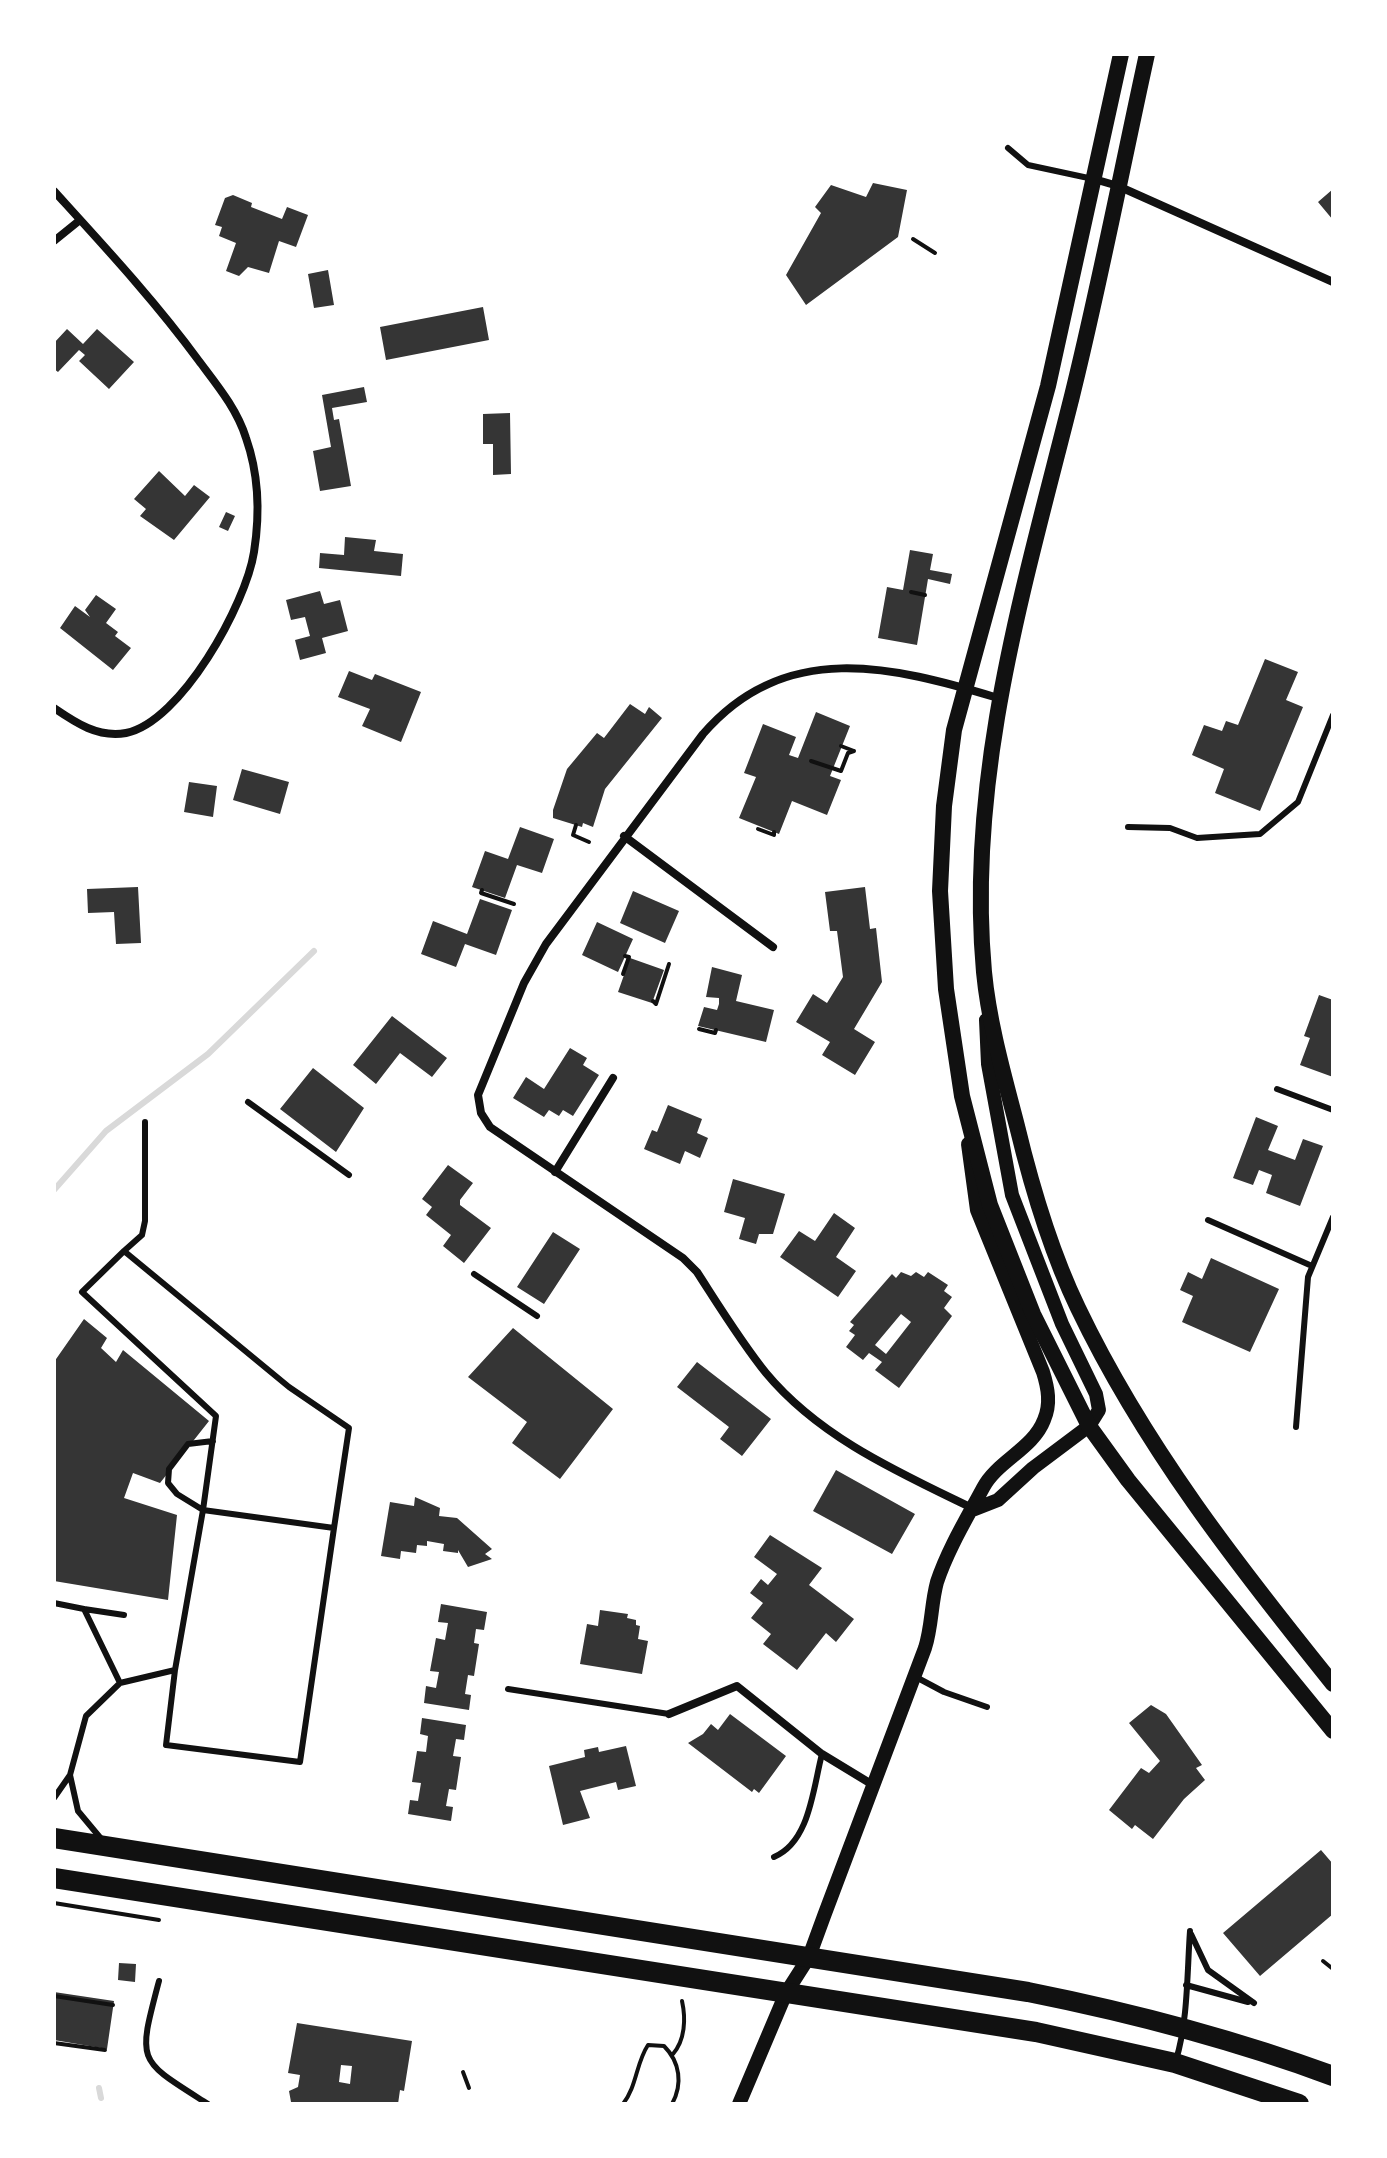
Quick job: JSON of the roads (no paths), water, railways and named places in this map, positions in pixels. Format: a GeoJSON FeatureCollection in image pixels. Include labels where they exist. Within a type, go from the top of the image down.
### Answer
{"type":"FeatureCollection","features":[{"type":"Feature","properties":{"kind":"main road"},"geometry":{"type":"LineString","coordinates":[[1121,54],[1048,386],[954,730],[944,806],[940,891],[946,989],[962,1096],[990,1205],[1008,1256],[1089,1426],[1128,1480],[1333,1731]]}},
{"type":"Feature","properties":{"kind":"main road"},"geometry":{"type":"LineString","coordinates":[[1147,54],[1073,391],[998,698],[981,863],[984,975],[1001,1065],[1037,1206],[1077,1307],[1170,1467],[1233,1560],[1333,1684]]}},
{"type":"Feature","properties":{"kind":"main road"},"geometry":{"type":"LineString","coordinates":[[54,1838],[1028,1992],[1143,2015],[1333,2076]]}},
{"type":"Feature","properties":{"kind":"main road"},"geometry":{"type":"LineString","coordinates":[[54,1850],[108,1847]]}},
{"type":"Feature","properties":{"kind":"main road"},"geometry":{"type":"LineString","coordinates":[[54,1878],[1036,2032],[1175,2063],[1299,2104]]}},
{"type":"Feature","properties":{"kind":"street"},"geometry":{"type":"LineString","coordinates":[[1093,179],[1118,186],[1333,282]]}},
{"type":"Feature","properties":{"kind":"street"},"geometry":{"type":"LineString","coordinates":[[54,191],[171,323],[224,395],[246,438],[259,500],[254,553],[243,593],[219,641],[175,699],[146,725],[113,734],[80,726],[54,708]]}},
{"type":"Feature","properties":{"kind":"street"},"geometry":{"type":"LineString","coordinates":[[54,241],[80,220]]}},
{"type":"Feature","properties":{"kind":"street"},"geometry":{"type":"LineString","coordinates":[[984,975],[988,1064],[1005,1168],[1034,1256],[1096,1394],[1099,1410],[1089,1426],[1033,1468],[998,1500],[975,1509],[902,1474],[825,1428],[767,1373],[697,1272],[683,1258],[490,1127],[481,1113],[478,1095],[534,963],[624,836],[717,718],[750,693],[781,678],[841,666],[896,671],[998,698]]}},
{"type":"Feature","properties":{"kind":"street"},"geometry":{"type":"LineString","coordinates":[[624,836],[773,947]]}},
{"type":"Feature","properties":{"kind":"street"},"geometry":{"type":"LineString","coordinates":[[555,1172],[613,1078]]}},
{"type":"Feature","properties":{"kind":"street"},"geometry":{"type":"LineString","coordinates":[[739,2104],[786,1993],[809,1957],[932,1625],[938,1580],[957,1535],[975,1509],[984,1486],[1037,1434],[1047,1412],[1048,1397],[1043,1372],[977,1210],[962,1096]]}},
{"type":"Feature","properties":{"kind":"street"},"geometry":{"type":"LineString","coordinates":[[669,1714],[737,1686],[822,1754],[873,1785]]}},
{"type":"Feature","properties":{"kind":"lane"},"geometry":{"type":"LineString","coordinates":[[1008,148],[1028,165],[1093,179]]}},
{"type":"Feature","properties":{"kind":"lane"},"geometry":{"type":"LineString","coordinates":[[1128,827],[1170,828],[1197,838],[1260,834],[1298,802],[1333,715]]}},
{"type":"Feature","properties":{"kind":"lane"},"geometry":{"type":"LineString","coordinates":[[1277,1089],[1333,1110]]}},
{"type":"Feature","properties":{"kind":"lane"},"geometry":{"type":"LineString","coordinates":[[248,1102],[349,1175]]}},
{"type":"Feature","properties":{"kind":"lane"},"geometry":{"type":"LineString","coordinates":[[124,1251],[289,1387],[349,1428],[300,1762],[166,1745],[216,1416],[82,1292],[124,1251],[142,1235],[145,1221],[145,1122]]}},
{"type":"Feature","properties":{"kind":"lane"},"geometry":{"type":"LineString","coordinates":[[1296,1427],[1308,1277],[1333,1217]]}},
{"type":"Feature","properties":{"kind":"lane"},"geometry":{"type":"LineString","coordinates":[[1208,1220],[1312,1266]]}},
{"type":"Feature","properties":{"kind":"lane"},"geometry":{"type":"LineString","coordinates":[[474,1274],[537,1316]]}},
{"type":"Feature","properties":{"kind":"lane"},"geometry":{"type":"LineString","coordinates":[[213,1441],[188,1444],[169,1469],[168,1483],[177,1494],[203,1510],[334,1528]]}},
{"type":"Feature","properties":{"kind":"lane"},"geometry":{"type":"LineString","coordinates":[[54,1603],[124,1615]]}},
{"type":"Feature","properties":{"kind":"lane"},"geometry":{"type":"LineString","coordinates":[[84,1609],[120,1683]]}},
{"type":"Feature","properties":{"kind":"lane"},"geometry":{"type":"LineString","coordinates":[[54,1798],[70,1775],[86,1716],[120,1683],[175,1670]]}},
{"type":"Feature","properties":{"kind":"lane"},"geometry":{"type":"LineString","coordinates":[[914,1676],[944,1692],[987,1707]]}},
{"type":"Feature","properties":{"kind":"lane"},"geometry":{"type":"LineString","coordinates":[[508,1689],[669,1714]]}},
{"type":"Feature","properties":{"kind":"lane"},"geometry":{"type":"LineString","coordinates":[[774,1857],[788,1851],[801,1832],[822,1754]]}},
{"type":"Feature","properties":{"kind":"lane"},"geometry":{"type":"LineString","coordinates":[[70,1775],[78,1811],[108,1847]]}},
{"type":"Feature","properties":{"kind":"lane"},"geometry":{"type":"LineString","coordinates":[[1175,2063],[1186,2027],[1183,2002],[1190,1931],[1208,1970],[1254,2003],[1186,1985]]}},
{"type":"Feature","properties":{"kind":"lane"},"geometry":{"type":"LineString","coordinates":[[159,1981],[144,2037],[148,2061],[156,2071],[208,2104]]}},
{"type":"Feature","properties":{"kind":"waterway"},"geometry":{"type":"LineString","coordinates":[[54,1190],[106,1131],[208,1054],[314,951]]}},
{"type":"Feature","properties":{"kind":"waterway"},"geometry":{"type":"LineString","coordinates":[[99,2088],[101,2098]]}}]}
